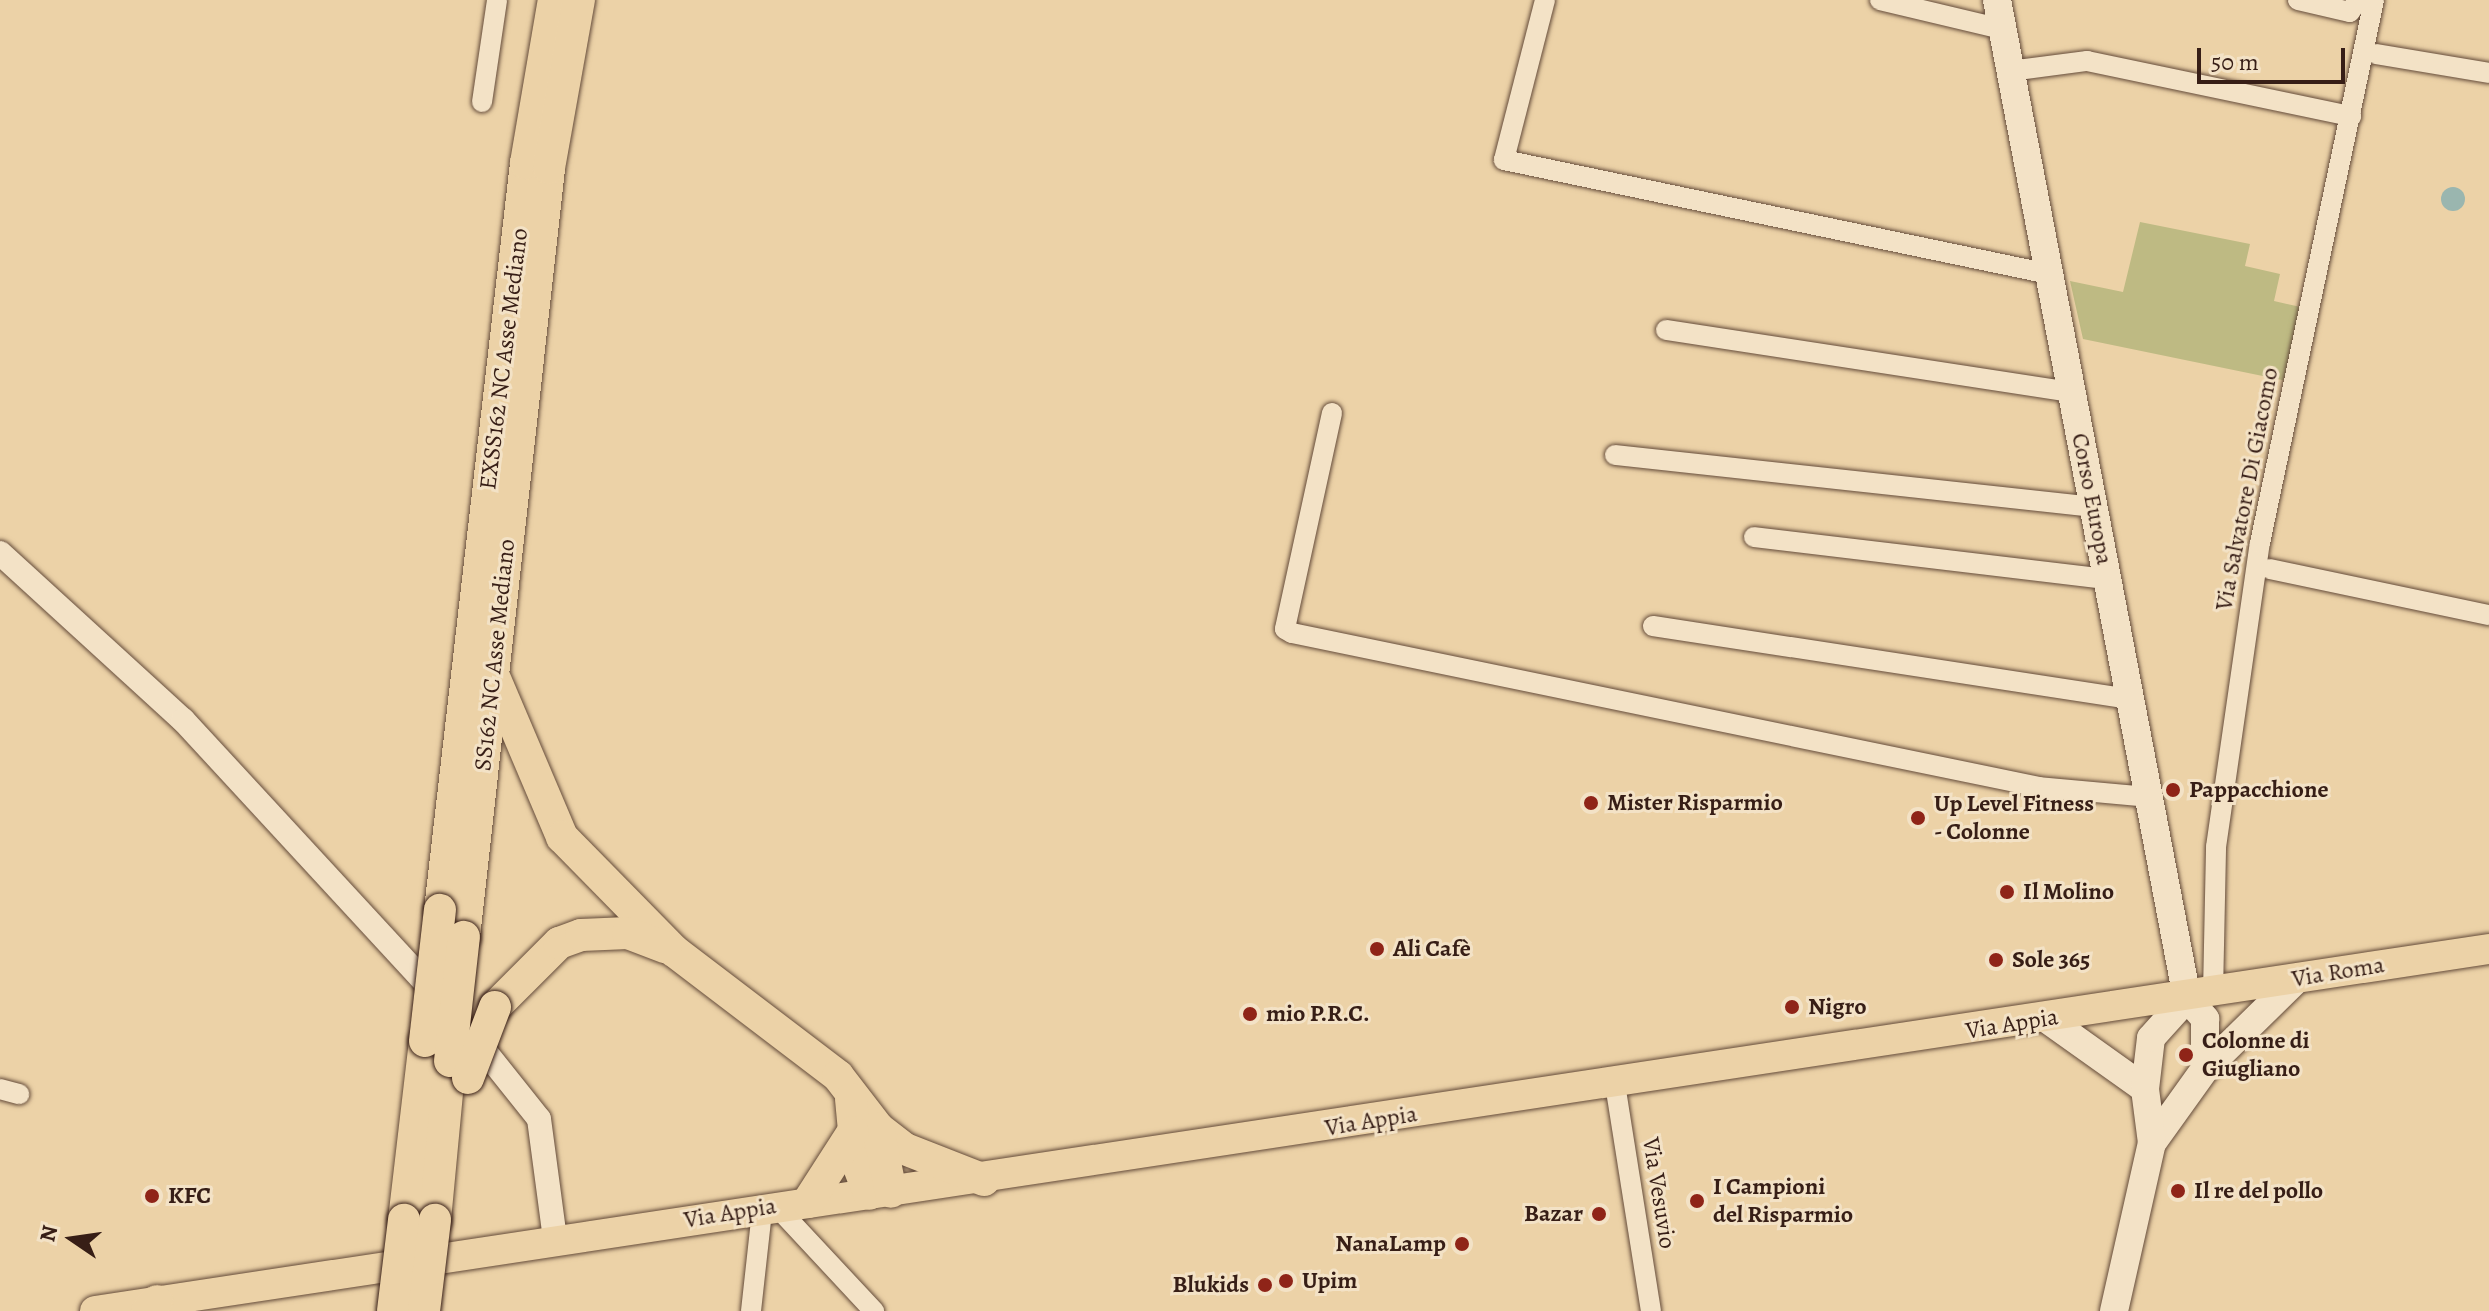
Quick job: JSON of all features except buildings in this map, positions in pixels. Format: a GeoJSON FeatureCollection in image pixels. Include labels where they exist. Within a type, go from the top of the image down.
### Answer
{"type":"FeatureCollection","features":[{"type":"Feature","properties":{"kind":"highway","name":"EXSS162 NC Asse Mediano"},"geometry":{"type":"LineString","coordinates":[[440,910],[526,163],[554,0]]}},
{"type":"Feature","properties":{"kind":"highway","name":"SS162 NC Asse Mediano"},"geometry":{"type":"LineString","coordinates":[[393,1311],[420,1220],[441,1171],[459,1070],[464,937],[549,168],[579,0]]}},
{"type":"Feature","properties":{"kind":"highway"},"geometry":{"type":"LineString","coordinates":[[493,672],[562,837],[674,951],[838,1076],[865,1130],[880,1193]]}},
{"type":"Feature","properties":{"kind":"highway","name":"SS162 NC Asse Mediano"},"geometry":{"type":"LineString","coordinates":[[424,1311],[420,1220],[425,1041],[440,910]]}},
{"type":"Feature","properties":{"kind":"highway"},"geometry":{"type":"LineString","coordinates":[[459,1070],[495,1007],[559,943],[581,935],[628,933],[674,951]]}},
{"type":"Feature","properties":{"kind":"highway"},"geometry":{"type":"LineString","coordinates":[[865,1130],[984,1180]]}},
{"type":"Feature","properties":{"kind":"highway"},"geometry":{"type":"LineString","coordinates":[[808,1202],[865,1130]]}},
{"type":"Feature","properties":{"kind":"main road","name":"Corso Europa"},"geometry":{"type":"LineString","coordinates":[[1997,0],[2149,797],[2205,1019],[2205,1069]]}},
{"type":"Feature","properties":{"kind":"main road","name":"Via Roma"},"geometry":{"type":"LineString","coordinates":[[2200,996],[2489,949]]}},
{"type":"Feature","properties":{"kind":"main road"},"geometry":{"type":"LineString","coordinates":[[2152,1143],[2205,1069],[2298,978]]}},
{"type":"Feature","properties":{"kind":"main road","name":"Via Appia"},"geometry":{"type":"LineString","coordinates":[[95,1311],[152,1306],[555,1239],[984,1180],[2200,996]]}},
{"type":"Feature","properties":{"kind":"main road"},"geometry":{"type":"LineString","coordinates":[[2114,1311],[2152,1143],[2145,1089],[2151,1038],[2200,996]]}},
{"type":"Feature","properties":{"kind":"main road"},"geometry":{"type":"LineString","coordinates":[[2047,1019],[2145,1089]]}},
{"type":"Feature","properties":{"kind":"street"},"geometry":{"type":"LineString","coordinates":[[482,102],[497,0]]}},
{"type":"Feature","properties":{"kind":"street"},"geometry":{"type":"LineString","coordinates":[[1545,0],[1504,160],[2049,274]]}},
{"type":"Feature","properties":{"kind":"street"},"geometry":{"type":"LineString","coordinates":[[1880,0],[2002,29]]}},
{"type":"Feature","properties":{"kind":"street"},"geometry":{"type":"LineString","coordinates":[[2298,0],[2350,12],[2358,0]]}},
{"type":"Feature","properties":{"kind":"street","name":"Via Salvatore Di Giacomo"},"geometry":{"type":"LineString","coordinates":[[2200,996],[2216,847],[2260,543],[2374,0]]}},
{"type":"Feature","properties":{"kind":"street"},"geometry":{"type":"LineString","coordinates":[[2376,54],[2489,73]]}},
{"type":"Feature","properties":{"kind":"street"},"geometry":{"type":"LineString","coordinates":[[2010,71],[2087,61],[2351,116]]}},
{"type":"Feature","properties":{"kind":"street"},"geometry":{"type":"LineString","coordinates":[[1666,330],[2071,392]]}},
{"type":"Feature","properties":{"kind":"street"},"geometry":{"type":"LineString","coordinates":[[1332,413],[1285,629],[1292,633],[2039,787],[2149,797]]}},
{"type":"Feature","properties":{"kind":"street"},"geometry":{"type":"LineString","coordinates":[[1615,455],[2093,507]]}},
{"type":"Feature","properties":{"kind":"street"},"geometry":{"type":"LineString","coordinates":[[1754,537],[2107,579]]}},
{"type":"Feature","properties":{"kind":"street"},"geometry":{"type":"LineString","coordinates":[[0,553],[183,720],[516,1085],[539,1119],[555,1239]]}},
{"type":"Feature","properties":{"kind":"street"},"geometry":{"type":"LineString","coordinates":[[2270,569],[2489,615]]}},
{"type":"Feature","properties":{"kind":"street"},"geometry":{"type":"LineString","coordinates":[[1653,626],[2130,699]]}},
{"type":"Feature","properties":{"kind":"street","name":"Via Vesuvio"},"geometry":{"type":"LineString","coordinates":[[1615,1084],[1651,1311]]}},
{"type":"Feature","properties":{"kind":"street"},"geometry":{"type":"LineString","coordinates":[[751,1311],[769,1208]]}},
{"type":"Feature","properties":{"kind":"street"},"geometry":{"type":"LineString","coordinates":[[769,1208],[874,1311]]}},
{"type":"Feature","properties":{"kind":"shaded area"},"geometry":{"type":"Polygon","coordinates":[[[2140,222],[2250,244],[2245,266],[2280,274],[2274,301],[2305,308],[2287,381],[2083,339],[2070,281],[2123,292],[2140,222]]]}},
{"type":"Feature","properties":{"kind":"water"},"geometry":{"type":"Polygon","coordinates":[[[2453,187],[2462,190],[2465,199],[2462,208],[2453,211],[2444,208],[2441,199],[2444,190],[2453,187]]]}},
{"type":"Feature","properties":{"kind":"place","name":"Pappacchione"},"geometry":{"type":"Point","coordinates":[2173,790]}},
{"type":"Feature","properties":{"kind":"place","name":"Mister Risparmio"},"geometry":{"type":"Point","coordinates":[1591,803]}},
{"type":"Feature","properties":{"kind":"place","name":"Up Level Fitness - Colonne"},"geometry":{"type":"Point","coordinates":[1918,818]}},
{"type":"Feature","properties":{"kind":"place","name":"Il Molino"},"geometry":{"type":"Point","coordinates":[2007,892]}},
{"type":"Feature","properties":{"kind":"place","name":"Ali Cafè"},"geometry":{"type":"Point","coordinates":[1377,949]}},
{"type":"Feature","properties":{"kind":"place","name":"Sole 365"},"geometry":{"type":"Point","coordinates":[1996,960]}},
{"type":"Feature","properties":{"kind":"place","name":"Nigro"},"geometry":{"type":"Point","coordinates":[1792,1007]}},
{"type":"Feature","properties":{"kind":"place","name":"mio P.R.C."},"geometry":{"type":"Point","coordinates":[1250,1014]}},
{"type":"Feature","properties":{"kind":"place","name":"Colonne di Giugliano"},"geometry":{"type":"Point","coordinates":[2186,1055]}},
{"type":"Feature","properties":{"kind":"place","name":"Il re del pollo"},"geometry":{"type":"Point","coordinates":[2178,1191]}},
{"type":"Feature","properties":{"kind":"place","name":"KFC"},"geometry":{"type":"Point","coordinates":[152,1196]}},
{"type":"Feature","properties":{"kind":"place","name":"I Campioni del Risparmio"},"geometry":{"type":"Point","coordinates":[1697,1201]}},
{"type":"Feature","properties":{"kind":"place","name":"Bazar"},"geometry":{"type":"Point","coordinates":[1599,1214]}},
{"type":"Feature","properties":{"kind":"place","name":"NanaLamp"},"geometry":{"type":"Point","coordinates":[1462,1244]}},
{"type":"Feature","properties":{"kind":"place","name":"Upim"},"geometry":{"type":"Point","coordinates":[1286,1281]}},
{"type":"Feature","properties":{"kind":"place","name":"Blukids"},"geometry":{"type":"Point","coordinates":[1265,1285]}}]}
